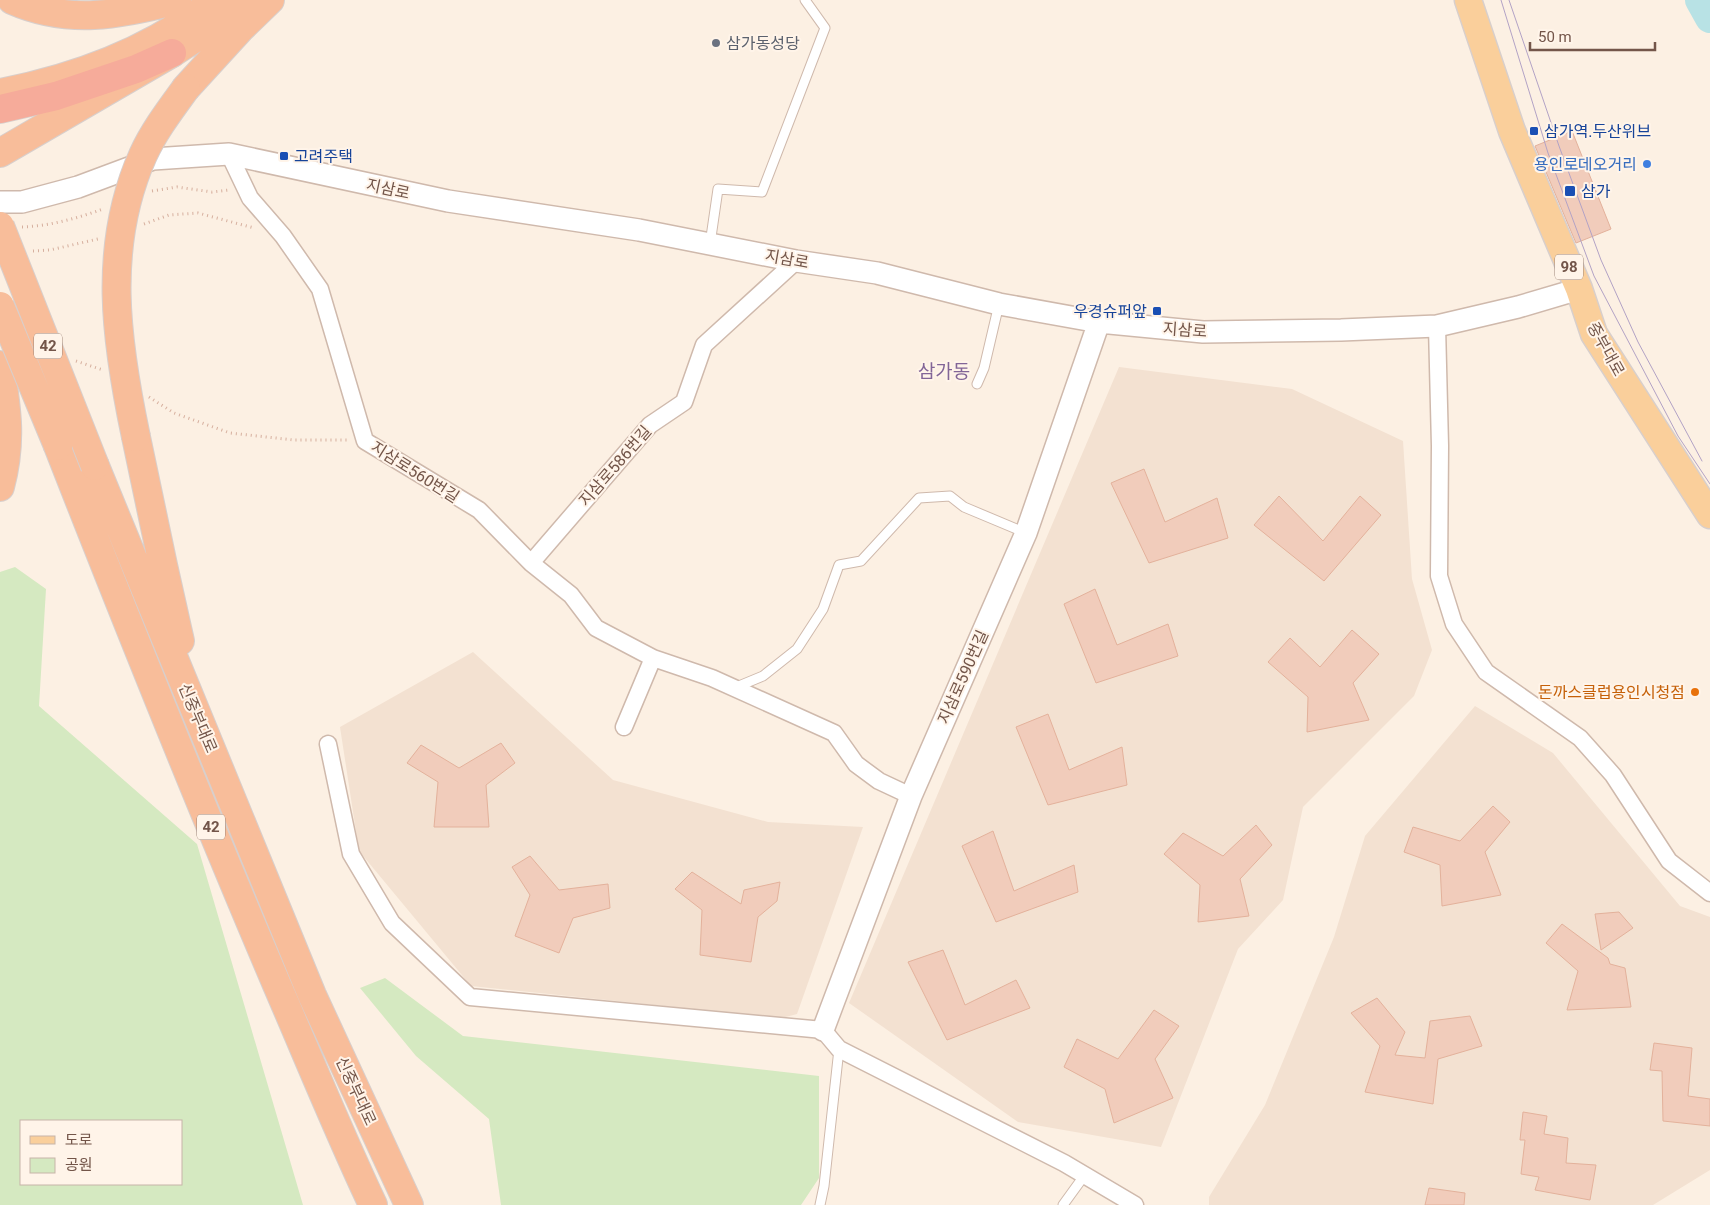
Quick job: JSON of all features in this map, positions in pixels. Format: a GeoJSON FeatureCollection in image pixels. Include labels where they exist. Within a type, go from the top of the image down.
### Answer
{"type":"FeatureCollection","features":[{"type":"Feature","properties":{"kind":"highway"},"geometry":{"type":"LineString","coordinates":[[12,0],[53,13],[98,16],[133,12],[177,0]]}},
{"type":"Feature","properties":{"kind":"highway"},"geometry":{"type":"LineString","coordinates":[[0,93],[32,87],[78,74],[126,55],[167,33],[215,0]]}},
{"type":"Feature","properties":{"kind":"highway"},"geometry":{"type":"LineString","coordinates":[[0,153],[172,53],[206,31],[245,0]]}},
{"type":"Feature","properties":{"kind":"highway"},"geometry":{"type":"LineString","coordinates":[[199,720],[163,565],[127,392],[118,333],[116,287],[120,241],[128,196],[143,156],[160,124],[186,88],[240,29],[270,0]]}},
{"type":"Feature","properties":{"kind":"highway"},"geometry":{"type":"LineString","coordinates":[[0,109],[79,88],[172,53]]}},
{"type":"Feature","properties":{"kind":"highway","name":"신중부대로"},"geometry":{"type":"LineString","coordinates":[[0,226],[95,466],[312,995],[409,1205]]}},
{"type":"Feature","properties":{"kind":"highway","name":"신중부대로"},"geometry":{"type":"LineString","coordinates":[[0,306],[58,446],[140,657],[242,903],[373,1205]]}},
{"type":"Feature","properties":{"kind":"highway"},"geometry":{"type":"LineString","coordinates":[[0,365],[9,438],[7,458],[0,487]]}},
{"type":"Feature","properties":{"kind":"main road","name":"중부대로"},"geometry":{"type":"LineString","coordinates":[[1468,0],[1512,131],[1579,289],[1594,334],[1710,515]]}},
{"type":"Feature","properties":{"kind":"street","name":"지삼로"},"geometry":{"type":"LineString","coordinates":[[0,202],[22,202],[78,187],[153,159],[229,154],[448,201],[639,230],[796,261],[877,273],[999,304],[1099,322],[1203,332],[1342,330],[1437,326],[1518,307],[1579,289]]}},
{"type":"Feature","properties":{"kind":"street","name":"지삼로560번길"},"geometry":{"type":"LineString","coordinates":[[229,154],[250,198],[283,236],[320,289],[365,440],[479,510],[531,563],[572,595],[596,628],[653,658],[712,678],[834,733],[856,764],[879,780],[911,796]]}},
{"type":"Feature","properties":{"kind":"street","name":"지삼로586번길"},"geometry":{"type":"LineString","coordinates":[[531,563],[650,425],[684,402],[704,345],[796,261]]}},
{"type":"Feature","properties":{"kind":"street","name":"지삼로590번길"},"geometry":{"type":"LineString","coordinates":[[823,1030],[911,796],[1026,533],[1099,322]]}},
{"type":"Feature","properties":{"kind":"street"},"geometry":{"type":"LineString","coordinates":[[1437,326],[1440,446],[1440,576],[1454,624],[1486,672],[1580,738],[1614,775],[1669,861],[1710,893]]}},
{"type":"Feature","properties":{"kind":"street"},"geometry":{"type":"LineString","coordinates":[[624,727],[653,658]]}},
{"type":"Feature","properties":{"kind":"street"},"geometry":{"type":"LineString","coordinates":[[328,744],[351,854],[392,923],[470,997],[823,1030],[839,1049],[1064,1163],[1135,1205]]}},
{"type":"Feature","properties":{"kind":"lane"},"geometry":{"type":"LineString","coordinates":[[710,245],[718,189],[762,192],[766,183],[825,28],[805,0]]}},
{"type":"Feature","properties":{"kind":"lane"},"geometry":{"type":"LineString","coordinates":[[977,384],[984,368],[999,304]]}},
{"type":"Feature","properties":{"kind":"lane"},"geometry":{"type":"LineString","coordinates":[[733,688],[763,676],[797,649],[823,609],[839,565],[861,561],[920,498],[950,496],[964,507],[1026,533]]}},
{"type":"Feature","properties":{"kind":"lane"},"geometry":{"type":"LineString","coordinates":[[820,1205],[824,1186],[839,1049]]}},
{"type":"Feature","properties":{"kind":"lane"},"geometry":{"type":"LineString","coordinates":[[1063,1205],[1084,1176]]}},
{"type":"Feature","properties":{"kind":"path"},"geometry":{"type":"LineString","coordinates":[[72,360],[81,361],[111,374]]}},
{"type":"Feature","properties":{"kind":"path"},"geometry":{"type":"LineString","coordinates":[[142,392],[174,413],[230,433],[294,440],[365,440]]}},
{"type":"Feature","properties":{"kind":"shaded area"},"geometry":{"type":"Polygon","coordinates":[[[1119,367],[1292,389],[1403,441],[1412,579],[1432,650],[1414,696],[1303,807],[1283,900],[1238,949],[1161,1147],[1018,1122],[849,1003],[1119,367]]]}},
{"type":"Feature","properties":{"kind":"shaded area"},"geometry":{"type":"Polygon","coordinates":[[[473,652],[613,780],[768,822],[863,827],[797,1014],[782,1018],[471,986],[359,851],[340,727],[473,652]]]}},
{"type":"Feature","properties":{"kind":"shaded area"},"geometry":{"type":"Polygon","coordinates":[[[1475,706],[1553,753],[1680,906],[1710,917],[1710,1170],[1653,1205],[1209,1205],[1209,1197],[1265,1105],[1334,937],[1365,836],[1475,706]]]}},
{"type":"Feature","properties":{"kind":"green space"},"geometry":{"type":"Polygon","coordinates":[[[15,567],[46,589],[39,706],[197,844],[303,1205],[0,1205],[0,572],[15,567]]]}},
{"type":"Feature","properties":{"kind":"green space"},"geometry":{"type":"Polygon","coordinates":[[[385,978],[463,1036],[819,1076],[819,1178],[801,1205],[501,1205],[489,1119],[416,1056],[360,988],[385,978]]]}},
{"type":"Feature","properties":{"kind":"building"},"geometry":{"type":"Polygon","coordinates":[[[1572,131],[1611,229],[1576,243],[1535,146],[1572,131]]]}},
{"type":"Feature","properties":{"kind":"building"},"geometry":{"type":"Polygon","coordinates":[[[1144,469],[1165,522],[1217,498],[1228,538],[1149,563],[1111,483],[1144,469]]]}},
{"type":"Feature","properties":{"kind":"building"},"geometry":{"type":"Polygon","coordinates":[[[1279,496],[1323,541],[1360,496],[1381,515],[1324,581],[1254,525],[1279,496]]]}},
{"type":"Feature","properties":{"kind":"building"},"geometry":{"type":"Polygon","coordinates":[[[1095,589],[1117,645],[1168,624],[1178,656],[1096,683],[1064,604],[1095,589]]]}},
{"type":"Feature","properties":{"kind":"building"},"geometry":{"type":"Polygon","coordinates":[[[1352,630],[1379,654],[1353,683],[1369,720],[1307,732],[1308,697],[1268,662],[1290,638],[1320,667],[1352,630]]]}},
{"type":"Feature","properties":{"kind":"building"},"geometry":{"type":"Polygon","coordinates":[[[1048,714],[1069,770],[1122,747],[1127,785],[1048,805],[1016,727],[1048,714]]]}},
{"type":"Feature","properties":{"kind":"building"},"geometry":{"type":"Polygon","coordinates":[[[501,743],[515,763],[486,785],[489,827],[434,827],[438,782],[407,763],[421,745],[459,768],[501,743]]]}},
{"type":"Feature","properties":{"kind":"building"},"geometry":{"type":"Polygon","coordinates":[[[1493,806],[1510,822],[1485,852],[1501,895],[1442,906],[1440,865],[1404,852],[1413,827],[1460,841],[1493,806]]]}},
{"type":"Feature","properties":{"kind":"building"},"geometry":{"type":"Polygon","coordinates":[[[1256,825],[1272,845],[1240,879],[1249,916],[1198,922],[1200,885],[1164,854],[1183,833],[1223,856],[1256,825]]]}},
{"type":"Feature","properties":{"kind":"building"},"geometry":{"type":"Polygon","coordinates":[[[993,831],[1014,891],[1074,865],[1078,892],[996,922],[962,846],[993,831]]]}},
{"type":"Feature","properties":{"kind":"building"},"geometry":{"type":"Polygon","coordinates":[[[530,856],[559,890],[608,884],[610,908],[573,918],[559,953],[515,936],[530,895],[512,867],[530,856]]]}},
{"type":"Feature","properties":{"kind":"building"},"geometry":{"type":"Polygon","coordinates":[[[692,872],[741,904],[744,890],[780,882],[777,901],[758,917],[751,962],[700,955],[702,910],[675,889],[692,872]]]}},
{"type":"Feature","properties":{"kind":"building"},"geometry":{"type":"Polygon","coordinates":[[[1619,912],[1633,928],[1601,950],[1595,914],[1619,912]]]}},
{"type":"Feature","properties":{"kind":"building"},"geometry":{"type":"Polygon","coordinates":[[[1562,924],[1608,958],[1610,964],[1625,968],[1631,1007],[1567,1010],[1578,971],[1546,943],[1562,924]]]}},
{"type":"Feature","properties":{"kind":"building"},"geometry":{"type":"Polygon","coordinates":[[[943,950],[965,1005],[1016,980],[1030,1008],[947,1040],[908,962],[943,950]]]}},
{"type":"Feature","properties":{"kind":"building"},"geometry":{"type":"Polygon","coordinates":[[[1377,998],[1405,1032],[1395,1055],[1425,1058],[1430,1021],[1470,1016],[1482,1046],[1438,1059],[1433,1104],[1365,1092],[1380,1046],[1351,1013],[1377,998]]]}},
{"type":"Feature","properties":{"kind":"building"},"geometry":{"type":"Polygon","coordinates":[[[1154,1010],[1179,1026],[1155,1059],[1173,1098],[1114,1123],[1105,1089],[1064,1067],[1077,1039],[1118,1059],[1154,1010]]]}},
{"type":"Feature","properties":{"kind":"building"},"geometry":{"type":"Polygon","coordinates":[[[1654,1043],[1692,1048],[1688,1096],[1710,1099],[1710,1126],[1663,1121],[1662,1071],[1650,1070],[1654,1043]]]}},
{"type":"Feature","properties":{"kind":"building"},"geometry":{"type":"Polygon","coordinates":[[[1523,1112],[1547,1116],[1544,1134],[1568,1138],[1566,1163],[1596,1165],[1590,1200],[1535,1190],[1539,1177],[1521,1174],[1525,1140],[1520,1140],[1523,1112]]]}},
{"type":"Feature","properties":{"kind":"building"},"geometry":{"type":"Polygon","coordinates":[[[1429,1188],[1465,1193],[1464,1205],[1425,1205],[1429,1188]]]}},
{"type":"Feature","properties":{"kind":"waterway"},"geometry":{"type":"LineString","coordinates":[[1700,0],[1710,18]]}},
{"type":"Feature","properties":{"kind":"tram line"},"geometry":{"type":"LineString","coordinates":[[1501,0],[1548,153],[1594,276],[1678,436],[1710,484]]}},
{"type":"Feature","properties":{"kind":"tram line"},"geometry":{"type":"LineString","coordinates":[[1509,0],[1559,146],[1601,260],[1638,342],[1702,461]]}},
{"type":"Feature","properties":{"kind":"place","name":"삼가동성당"},"geometry":{"type":"Point","coordinates":[716,43]}},
{"type":"Feature","properties":{"kind":"place","name":"삼가역.두산위브"},"geometry":{"type":"Point","coordinates":[1534,131]}},
{"type":"Feature","properties":{"kind":"place","name":"고려주택"},"geometry":{"type":"Point","coordinates":[284,156]}},
{"type":"Feature","properties":{"kind":"place","name":"용인로데오거리"},"geometry":{"type":"Point","coordinates":[1647,164]}},
{"type":"Feature","properties":{"kind":"place","name":"삼가"},"geometry":{"type":"Point","coordinates":[1570,191]}},
{"type":"Feature","properties":{"kind":"place","name":"우경슈퍼앞"},"geometry":{"type":"Point","coordinates":[1157,311]}},
{"type":"Feature","properties":{"kind":"place","name":"돈까스클럽용인시청점"},"geometry":{"type":"Point","coordinates":[1695,692]}},
{"type":"Feature","properties":{"kind":"district","name":"삼가동"},"geometry":{"type":"Point","coordinates":[944,371]}}]}
